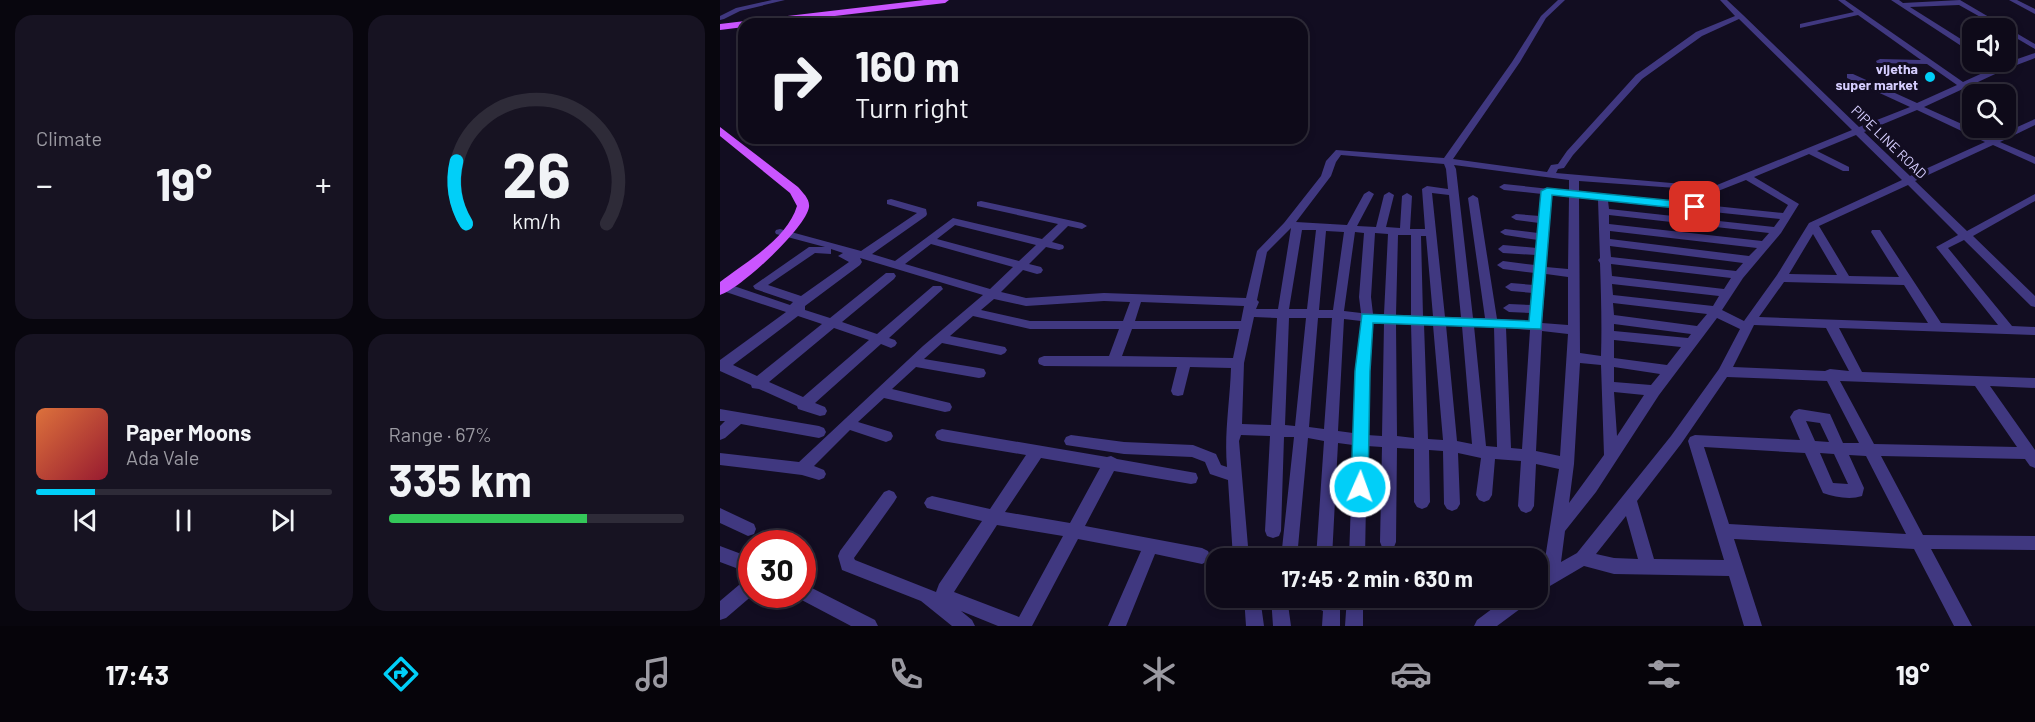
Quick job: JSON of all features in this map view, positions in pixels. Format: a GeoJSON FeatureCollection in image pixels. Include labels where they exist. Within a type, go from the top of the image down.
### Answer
{"type":"FeatureCollection","features":[{"type":"Feature","properties":{"kind":"main road"},"geometry":{"type":"LineString","coordinates":[[765,18],[925,0]]}},
{"type":"Feature","properties":{"kind":"main road"},"geometry":{"type":"LineString","coordinates":[[770,18],[945,0]]}},
{"type":"Feature","properties":{"kind":"main road"},"geometry":{"type":"LineString","coordinates":[[721,23],[738,21]]}},
{"type":"Feature","properties":{"kind":"main road"},"geometry":{"type":"LineString","coordinates":[[721,23],[738,21]]}},
{"type":"Feature","properties":{"kind":"main road"},"geometry":{"type":"LineString","coordinates":[[720,130],[794,190],[801,199],[803,208],[799,218],[721,286]]}},
{"type":"Feature","properties":{"kind":"main road"},"geometry":{"type":"LineString","coordinates":[[720,139],[790,198],[792,213],[784,232]]}},
{"type":"Feature","properties":{"kind":"street"},"geometry":{"type":"LineString","coordinates":[[721,23],[738,9],[782,0]]}},
{"type":"Feature","properties":{"kind":"street"},"geometry":{"type":"LineString","coordinates":[[1447,161],[1516,62],[1543,17],[1562,0]]}},
{"type":"Feature","properties":{"kind":"street","name":"PIPE LINE ROAD"},"geometry":{"type":"LineString","coordinates":[[1723,0],[2035,303]]}},
{"type":"Feature","properties":{"kind":"street"},"geometry":{"type":"LineString","coordinates":[[1841,0],[1962,85]]}},
{"type":"Feature","properties":{"kind":"street"},"geometry":{"type":"LineString","coordinates":[[1894,0],[1962,43]]}},
{"type":"Feature","properties":{"kind":"street"},"geometry":{"type":"LineString","coordinates":[[2012,0],[2035,12]]}},
{"type":"Feature","properties":{"kind":"street"},"geometry":{"type":"LineString","coordinates":[[1902,6],[1957,1],[1986,18]]}},
{"type":"Feature","properties":{"kind":"street"},"geometry":{"type":"LineString","coordinates":[[1803,26],[1860,13]]}},
{"type":"Feature","properties":{"kind":"street"},"geometry":{"type":"LineString","coordinates":[[1551,174],[1554,167],[1561,166],[1639,77],[1699,34],[1740,16]]}},
{"type":"Feature","properties":{"kind":"street"},"geometry":{"type":"LineString","coordinates":[[2016,35],[2035,46]]}},
{"type":"Feature","properties":{"kind":"street"},"geometry":{"type":"LineString","coordinates":[[2016,62],[2035,55]]}},
{"type":"Feature","properties":{"kind":"street"},"geometry":{"type":"LineString","coordinates":[[1880,61],[1927,62]]}},
{"type":"Feature","properties":{"kind":"street"},"geometry":{"type":"LineString","coordinates":[[1964,84],[1992,72]]}},
{"type":"Feature","properties":{"kind":"street"},"geometry":{"type":"LineString","coordinates":[[1850,76],[2035,161]]}},
{"type":"Feature","properties":{"kind":"street"},"geometry":{"type":"LineString","coordinates":[[1240,548],[1232,441],[1235,432],[1238,363],[1262,251],[1293,225],[1326,176],[1331,161],[1339,152],[1447,161],[1574,178],[1714,188],[1748,177],[1916,107],[1962,85]]}},
{"type":"Feature","properties":{"kind":"street"},"geometry":{"type":"LineString","coordinates":[[1548,578],[1583,558],[1676,440],[1724,372],[1749,324],[1781,278],[1813,225],[2035,122]]}},
{"type":"Feature","properties":{"kind":"street"},"geometry":{"type":"LineString","coordinates":[[1810,151],[1846,169]]}},
{"type":"Feature","properties":{"kind":"street"},"geometry":{"type":"LineString","coordinates":[[1447,161],[1451,169],[1466,322],[1484,452],[1484,495]]}},
{"type":"Feature","properties":{"kind":"street"},"geometry":{"type":"LineString","coordinates":[[1557,529],[1591,487],[1689,343],[1716,311],[1739,275],[1777,231],[1794,204],[1748,177]]}},
{"type":"Feature","properties":{"kind":"street"},"geometry":{"type":"LineString","coordinates":[[1551,576],[1567,464],[1574,357],[1574,178]]}},
{"type":"Feature","properties":{"kind":"street"},"geometry":{"type":"LineString","coordinates":[[1504,187],[1785,216]]}},
{"type":"Feature","properties":{"kind":"street"},"geometry":{"type":"LineString","coordinates":[[1714,188],[1718,209]]}},
{"type":"Feature","properties":{"kind":"street"},"geometry":{"type":"LineString","coordinates":[[1452,192],[1427,189],[1450,446],[1452,504]]}},
{"type":"Feature","properties":{"kind":"street"},"geometry":{"type":"LineString","coordinates":[[1526,506],[1537,309],[1547,191]]}},
{"type":"Feature","properties":{"kind":"street"},"geometry":{"type":"LineString","coordinates":[[1324,548],[1338,314],[1350,229],[1369,194]]}},
{"type":"Feature","properties":{"kind":"street"},"geometry":{"type":"LineString","coordinates":[[1389,195],[1393,231],[1416,320],[1422,443],[1422,502]]}},
{"type":"Feature","properties":{"kind":"street"},"geometry":{"type":"LineString","coordinates":[[1357,548],[1362,371],[1367,318],[1365,297],[1407,196]]}},
{"type":"Feature","properties":{"kind":"street"},"geometry":{"type":"LineString","coordinates":[[1603,197],[1608,319],[1606,360],[1611,457]]}},
{"type":"Feature","properties":{"kind":"street"},"geometry":{"type":"LineString","coordinates":[[2009,330],[1941,248],[2035,197]]}},
{"type":"Feature","properties":{"kind":"street"},"geometry":{"type":"LineString","coordinates":[[1473,198],[1496,323],[1504,454]]}},
{"type":"Feature","properties":{"kind":"street"},"geometry":{"type":"LineString","coordinates":[[863,255],[922,214],[922,211],[891,202]]}},
{"type":"Feature","properties":{"kind":"street"},"geometry":{"type":"LineString","coordinates":[[981,204],[1082,226]]}},
{"type":"Feature","properties":{"kind":"street"},"geometry":{"type":"LineString","coordinates":[[1603,211],[1777,231]]}},
{"type":"Feature","properties":{"kind":"street"},"geometry":{"type":"LineString","coordinates":[[1516,217],[1545,220]]}},
{"type":"Feature","properties":{"kind":"street"},"geometry":{"type":"LineString","coordinates":[[757,384],[953,220],[1059,248]]}},
{"type":"Feature","properties":{"kind":"street"},"geometry":{"type":"LineString","coordinates":[[801,469],[913,362],[973,312],[1065,223]]}},
{"type":"Feature","properties":{"kind":"street"},"geometry":{"type":"LineString","coordinates":[[1293,225],[1321,229],[1431,233]]}},
{"type":"Feature","properties":{"kind":"street"},"geometry":{"type":"LineString","coordinates":[[1273,531],[1283,312],[1293,225]]}},
{"type":"Feature","properties":{"kind":"street"},"geometry":{"type":"LineString","coordinates":[[1813,225],[1845,279]]}},
{"type":"Feature","properties":{"kind":"street"},"geometry":{"type":"LineString","coordinates":[[1603,227],[1764,246]]}},
{"type":"Feature","properties":{"kind":"street"},"geometry":{"type":"LineString","coordinates":[[1290,548],[1321,229]]}},
{"type":"Feature","properties":{"kind":"street"},"geometry":{"type":"LineString","coordinates":[[1388,542],[1391,442],[1389,319],[1393,231]]}},
{"type":"Feature","properties":{"kind":"street"},"geometry":{"type":"LineString","coordinates":[[784,232],[863,255],[894,271],[1026,302],[1104,297],[1137,298],[1283,312],[1496,323],[1574,330]]}},
{"type":"Feature","properties":{"kind":"street"},"geometry":{"type":"LineString","coordinates":[[1504,232],[1544,237]]}},
{"type":"Feature","properties":{"kind":"street"},"geometry":{"type":"LineString","coordinates":[[1876,232],[1938,328]]}},
{"type":"Feature","properties":{"kind":"street"},"geometry":{"type":"LineString","coordinates":[[930,240],[1037,270]]}},
{"type":"Feature","properties":{"kind":"street"},"geometry":{"type":"LineString","coordinates":[[1604,242],[1752,260]]}},
{"type":"Feature","properties":{"kind":"street"},"geometry":{"type":"LineString","coordinates":[[820,411],[721,366],[797,307],[856,262],[856,260],[813,249],[759,286],[797,307],[885,341]]}},
{"type":"Feature","properties":{"kind":"street"},"geometry":{"type":"LineString","coordinates":[[1503,249],[1542,252]]}},
{"type":"Feature","properties":{"kind":"street"},"geometry":{"type":"LineString","coordinates":[[1604,260],[1739,275]]}},
{"type":"Feature","properties":{"kind":"street"},"geometry":{"type":"LineString","coordinates":[[1503,265],[1574,274]]}},
{"type":"Feature","properties":{"kind":"street"},"geometry":{"type":"LineString","coordinates":[[721,286],[797,307],[854,268]]}},
{"type":"Feature","properties":{"kind":"street"},"geometry":{"type":"LineString","coordinates":[[1781,278],[1909,281]]}},
{"type":"Feature","properties":{"kind":"street"},"geometry":{"type":"LineString","coordinates":[[1605,279],[1727,293]]}},
{"type":"Feature","properties":{"kind":"street"},"geometry":{"type":"LineString","coordinates":[[1511,287],[1539,290]]}},
{"type":"Feature","properties":{"kind":"street"},"geometry":{"type":"LineString","coordinates":[[803,405],[885,341],[937,290]]}},
{"type":"Feature","properties":{"kind":"street"},"geometry":{"type":"LineString","coordinates":[[1114,361],[1137,298]]}},
{"type":"Feature","properties":{"kind":"street"},"geometry":{"type":"LineString","coordinates":[[1607,298],[1716,311],[1749,324],[1830,324],[2035,331]]}},
{"type":"Feature","properties":{"kind":"street"},"geometry":{"type":"LineString","coordinates":[[1509,308],[1537,309]]}},
{"type":"Feature","properties":{"kind":"street"},"geometry":{"type":"LineString","coordinates":[[973,312],[1030,325],[1246,326]]}},
{"type":"Feature","properties":{"kind":"street"},"geometry":{"type":"LineString","coordinates":[[1608,319],[1699,331]]}},
{"type":"Feature","properties":{"kind":"street"},"geometry":{"type":"LineString","coordinates":[[1830,324],[1858,376]]}},
{"type":"Feature","properties":{"kind":"street"},"geometry":{"type":"LineString","coordinates":[[1606,335],[1689,343]]}},
{"type":"Feature","properties":{"kind":"street"},"geometry":{"type":"LineString","coordinates":[[942,339],[1001,351]]}},
{"type":"Feature","properties":{"kind":"street"},"geometry":{"type":"LineString","coordinates":[[1574,357],[1670,370]]}},
{"type":"Feature","properties":{"kind":"street"},"geometry":{"type":"LineString","coordinates":[[1044,361],[1238,363]]}},
{"type":"Feature","properties":{"kind":"street"},"geometry":{"type":"LineString","coordinates":[[913,362],[979,373]]}},
{"type":"Feature","properties":{"kind":"street"},"geometry":{"type":"LineString","coordinates":[[1179,391],[1185,362]]}},
{"type":"Feature","properties":{"kind":"street"},"geometry":{"type":"LineString","coordinates":[[1724,372],[2035,384]]}},
{"type":"Feature","properties":{"kind":"street"},"geometry":{"type":"LineString","coordinates":[[1830,375],[1963,626]]}},
{"type":"Feature","properties":{"kind":"street"},"geometry":{"type":"LineString","coordinates":[[1979,381],[2032,457]]}},
{"type":"Feature","properties":{"kind":"street"},"geometry":{"type":"LineString","coordinates":[[1607,386],[1654,392]]}},
{"type":"Feature","properties":{"kind":"street"},"geometry":{"type":"LineString","coordinates":[[881,392],[945,406]]}},
{"type":"Feature","properties":{"kind":"street"},"geometry":{"type":"LineString","coordinates":[[720,415],[819,432]]}},
{"type":"Feature","properties":{"kind":"street"},"geometry":{"type":"LineString","coordinates":[[1799,415],[1825,418],[1839,449],[1857,491],[1828,488],[1797,417],[1799,415]]}},
{"type":"Feature","properties":{"kind":"street"},"geometry":{"type":"LineString","coordinates":[[720,434],[738,419]]}},
{"type":"Feature","properties":{"kind":"street"},"geometry":{"type":"LineString","coordinates":[[847,424],[886,435]]}},
{"type":"Feature","properties":{"kind":"street"},"geometry":{"type":"LineString","coordinates":[[1235,432],[1277,430],[1361,440],[1422,443],[1529,456],[1567,464]]}},
{"type":"Feature","properties":{"kind":"street"},"geometry":{"type":"LineString","coordinates":[[1235,432],[1238,440],[1247,548]]}},
{"type":"Feature","properties":{"kind":"street"},"geometry":{"type":"LineString","coordinates":[[942,435],[1111,462],[1191,478]]}},
{"type":"Feature","properties":{"kind":"street"},"geometry":{"type":"LineString","coordinates":[[1676,440],[2032,457]]}},
{"type":"Feature","properties":{"kind":"street"},"geometry":{"type":"LineString","coordinates":[[1071,441],[1124,448],[1193,451],[1210,458],[1215,470],[1234,476]]}},
{"type":"Feature","properties":{"kind":"street"},"geometry":{"type":"LineString","coordinates":[[1695,441],[1753,626]]}},
{"type":"Feature","properties":{"kind":"street"},"geometry":{"type":"LineString","coordinates":[[1037,451],[945,590],[944,597],[1022,626],[1111,462]]}},
{"type":"Feature","properties":{"kind":"street"},"geometry":{"type":"LineString","coordinates":[[720,459],[801,469],[819,474]]}},
{"type":"Feature","properties":{"kind":"street"},"geometry":{"type":"LineString","coordinates":[[889,497],[846,556],[848,565],[927,595],[966,626]]}},
{"type":"Feature","properties":{"kind":"street"},"geometry":{"type":"LineString","coordinates":[[1629,500],[1648,567]]}},
{"type":"Feature","properties":{"kind":"street"},"geometry":{"type":"LineString","coordinates":[[932,503],[993,517],[1202,556]]}},
{"type":"Feature","properties":{"kind":"street"},"geometry":{"type":"LineString","coordinates":[[720,515],[748,529]]}},
{"type":"Feature","properties":{"kind":"street"},"geometry":{"type":"LineString","coordinates":[[1722,531],[1919,542],[2035,543]]}},
{"type":"Feature","properties":{"kind":"street"},"geometry":{"type":"LineString","coordinates":[[1117,626],[1151,546]]}},
{"type":"Feature","properties":{"kind":"street"},"geometry":{"type":"LineString","coordinates":[[720,554],[738,561]]}},
{"type":"Feature","properties":{"kind":"street"},"geometry":{"type":"LineString","coordinates":[[1583,558],[1614,566],[1734,568]]}},
{"type":"Feature","properties":{"kind":"street"},"geometry":{"type":"LineString","coordinates":[[720,612],[738,597]]}},
{"type":"Feature","properties":{"kind":"street"},"geometry":{"type":"LineString","coordinates":[[816,598],[869,626]]}},
{"type":"Feature","properties":{"kind":"street"},"geometry":{"type":"LineString","coordinates":[[1245,608],[1247,626]]}},
{"type":"Feature","properties":{"kind":"street"},"geometry":{"type":"LineString","coordinates":[[1253,608],[1255,626]]}},
{"type":"Feature","properties":{"kind":"street"},"geometry":{"type":"LineString","coordinates":[[1280,608],[1282,626]]}},
{"type":"Feature","properties":{"kind":"street"},"geometry":{"type":"LineString","coordinates":[[1331,626],[1332,608]]}},
{"type":"Feature","properties":{"kind":"street"},"geometry":{"type":"LineString","coordinates":[[1354,626],[1355,608]]}},
{"type":"Feature","properties":{"kind":"street"},"geometry":{"type":"LineString","coordinates":[[1483,626],[1507,608]]}},
{"type":"Feature","properties":{"kind":"place","name":"vijetha super market"},"geometry":{"type":"Point","coordinates":[1930,77]}},
{"type":"Feature","properties":{"kind":"route"},"geometry":{"type":"LineString","coordinates":[[1360,487],[1362,371],[1367,318],[1536,326],[1547,191],[1695,207]]}}]}
